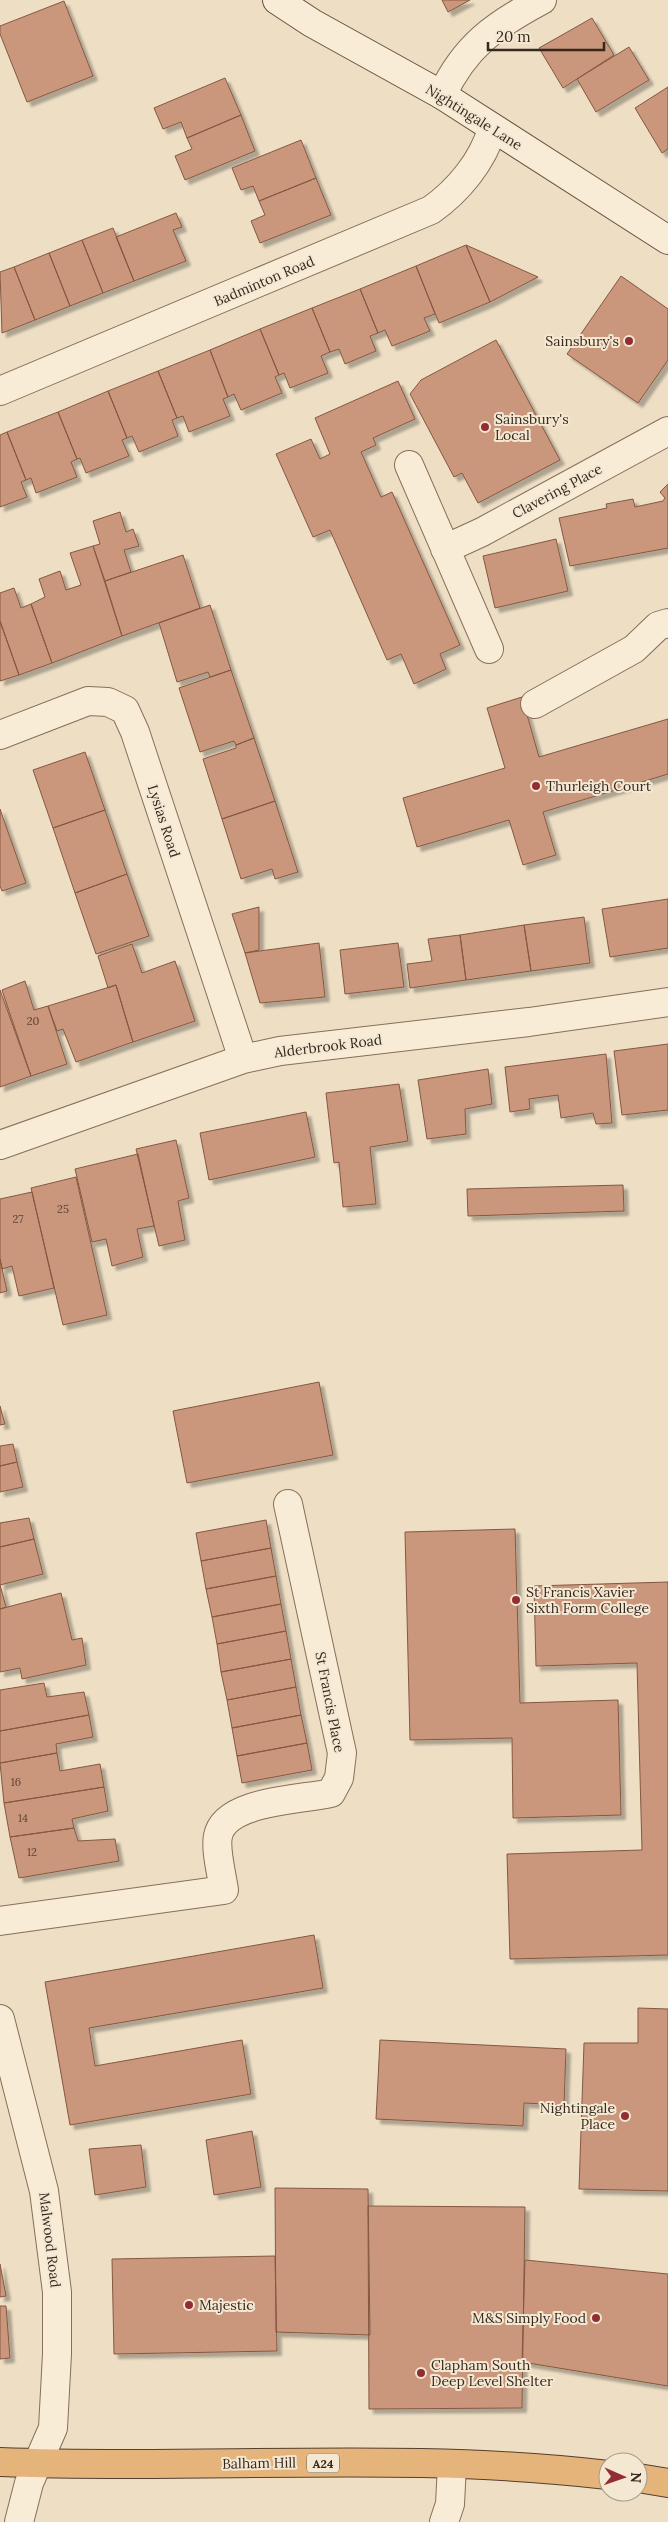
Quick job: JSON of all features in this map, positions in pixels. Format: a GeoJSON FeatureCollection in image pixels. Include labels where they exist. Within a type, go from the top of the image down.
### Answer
{"type":"FeatureCollection","features":[{"type":"Feature","properties":{"kind":"highway","name":"Balham Hill"},"geometry":{"type":"LineString","coordinates":[[0,2462],[361,2462],[569,2470],[598,2474]]}},
{"type":"Feature","properties":{"kind":"highway"},"geometry":{"type":"LineString","coordinates":[[648,2479],[668,2482]]}},
{"type":"Feature","properties":{"kind":"street","name":"Nightingale Lane"},"geometry":{"type":"LineString","coordinates":[[277,0],[312,23],[442,95],[492,129],[668,240]]}},
{"type":"Feature","properties":{"kind":"street"},"geometry":{"type":"LineString","coordinates":[[442,95],[468,53],[483,36],[542,0]]}},
{"type":"Feature","properties":{"kind":"street","name":"Badminton Road"},"geometry":{"type":"LineString","coordinates":[[0,390],[431,210],[445,201],[461,185],[488,143],[492,129]]}},
{"type":"Feature","properties":{"kind":"street","name":"Clavering Place"},"geometry":{"type":"LineString","coordinates":[[445,549],[482,532],[668,431]]}},
{"type":"Feature","properties":{"kind":"street"},"geometry":{"type":"LineString","coordinates":[[409,465],[489,649]]}},
{"type":"Feature","properties":{"kind":"street"},"geometry":{"type":"LineString","coordinates":[[535,704],[634,649],[658,626],[668,623]]}},
{"type":"Feature","properties":{"kind":"street","name":"Lysias Road"},"geometry":{"type":"LineString","coordinates":[[0,734],[88,701],[108,702],[125,710],[135,732],[243,1058]]}},
{"type":"Feature","properties":{"kind":"street","name":"Alderbrook Road"},"geometry":{"type":"LineString","coordinates":[[0,1144],[243,1058],[280,1051],[529,1022],[668,1002]]}},
{"type":"Feature","properties":{"kind":"street","name":"St Francis Place"},"geometry":{"type":"LineString","coordinates":[[0,1921],[224,1890],[217,1837],[222,1824],[231,1816],[262,1804],[331,1793],[339,1778],[342,1753],[288,1504]]}},
{"type":"Feature","properties":{"kind":"street","name":"Malwood Road"},"geometry":{"type":"LineString","coordinates":[[0,2019],[44,2191],[57,2292],[56,2405],[53,2428],[29,2483],[18,2522]]}},
{"type":"Feature","properties":{"kind":"street"},"geometry":{"type":"LineString","coordinates":[[444,2522],[450,2504],[452,2465]]}},
{"type":"Feature","properties":{"kind":"building"},"geometry":{"type":"Polygon","coordinates":[[[442,0],[470,0],[448,12],[442,0]]]}},
{"type":"Feature","properties":{"kind":"building"},"geometry":{"type":"Polygon","coordinates":[[[64,1],[93,76],[27,102],[0,34],[0,26],[64,1]]]}},
{"type":"Feature","properties":{"kind":"building"},"geometry":{"type":"Polygon","coordinates":[[[592,18],[614,55],[563,88],[539,48],[592,18]]]}},
{"type":"Feature","properties":{"kind":"building"},"geometry":{"type":"Polygon","coordinates":[[[629,47],[649,80],[596,112],[577,79],[629,47]]]}},
{"type":"Feature","properties":{"kind":"building"},"geometry":{"type":"Polygon","coordinates":[[[225,78],[241,115],[187,138],[181,122],[163,129],[154,108],[225,78]]]}},
{"type":"Feature","properties":{"kind":"building"},"geometry":{"type":"Polygon","coordinates":[[[668,87],[668,149],[662,153],[635,108],[668,87]]]}},
{"type":"Feature","properties":{"kind":"building"},"geometry":{"type":"Polygon","coordinates":[[[241,115],[255,151],[185,180],[175,156],[192,149],[187,138],[241,115]]]}},
{"type":"Feature","properties":{"kind":"building"},"geometry":{"type":"Polygon","coordinates":[[[301,140],[316,178],[259,201],[253,186],[241,190],[232,168],[301,140]]]}},
{"type":"Feature","properties":{"kind":"building"},"geometry":{"type":"Polygon","coordinates":[[[316,178],[331,215],[260,243],[251,221],[265,215],[259,201],[316,178]]]}},
{"type":"Feature","properties":{"kind":"building"},"geometry":{"type":"Polygon","coordinates":[[[176,213],[182,227],[173,230],[186,261],[134,281],[116,237],[176,213]]]}},
{"type":"Feature","properties":{"kind":"building"},"geometry":{"type":"Polygon","coordinates":[[[113,228],[134,281],[103,293],[82,240],[113,228]]]}},
{"type":"Feature","properties":{"kind":"building"},"geometry":{"type":"Polygon","coordinates":[[[82,240],[103,293],[70,306],[49,253],[82,240]]]}},
{"type":"Feature","properties":{"kind":"building"},"geometry":{"type":"Polygon","coordinates":[[[466,245],[538,277],[490,302],[466,245]]]}},
{"type":"Feature","properties":{"kind":"building"},"geometry":{"type":"Polygon","coordinates":[[[466,245],[490,302],[439,323],[416,266],[466,245]]]}},
{"type":"Feature","properties":{"kind":"building"},"geometry":{"type":"Polygon","coordinates":[[[49,253],[70,306],[35,320],[14,267],[49,253]]]}},
{"type":"Feature","properties":{"kind":"building"},"geometry":{"type":"Polygon","coordinates":[[[416,266],[435,314],[424,318],[430,331],[392,346],[385,330],[378,333],[360,289],[416,266]]]}},
{"type":"Feature","properties":{"kind":"building"},"geometry":{"type":"Polygon","coordinates":[[[14,267],[35,320],[2,333],[0,272],[14,267]]]}},
{"type":"Feature","properties":{"kind":"building"},"geometry":{"type":"Polygon","coordinates":[[[621,276],[668,309],[668,360],[638,403],[567,354],[621,276]]]}},
{"type":"Feature","properties":{"kind":"building"},"geometry":{"type":"Polygon","coordinates":[[[360,289],[378,333],[370,336],[376,351],[345,364],[339,349],[330,352],[312,308],[360,289]]]}},
{"type":"Feature","properties":{"kind":"building"},"geometry":{"type":"Polygon","coordinates":[[[312,308],[330,352],[321,356],[328,373],[290,388],[284,373],[279,375],[260,329],[312,308]]]}},
{"type":"Feature","properties":{"kind":"building"},"geometry":{"type":"Polygon","coordinates":[[[260,329],[279,375],[275,377],[282,393],[241,410],[234,394],[228,397],[210,350],[260,329]]]}},
{"type":"Feature","properties":{"kind":"building","name":"Sainsbury's Local"},"geometry":{"type":"Polygon","coordinates":[[[496,340],[560,460],[478,503],[462,473],[454,477],[410,394],[421,380],[496,340]]]}},
{"type":"Feature","properties":{"kind":"building"},"geometry":{"type":"Polygon","coordinates":[[[210,350],[228,397],[223,399],[230,416],[189,432],[183,416],[177,418],[158,371],[210,350]]]}},
{"type":"Feature","properties":{"kind":"building"},"geometry":{"type":"Polygon","coordinates":[[[158,371],[177,418],[172,420],[178,436],[139,452],[132,436],[127,438],[108,391],[158,371]]]}},
{"type":"Feature","properties":{"kind":"building"},"geometry":{"type":"Polygon","coordinates":[[[398,381],[415,419],[373,438],[376,445],[361,452],[381,497],[392,492],[460,645],[440,654],[446,669],[414,684],[401,654],[387,660],[330,530],[313,537],[276,454],[311,439],[320,459],[330,454],[315,418],[398,381]]]}},
{"type":"Feature","properties":{"kind":"building"},"geometry":{"type":"Polygon","coordinates":[[[108,391],[127,438],[122,440],[129,456],[86,473],[80,458],[77,459],[58,412],[108,391]]]}},
{"type":"Feature","properties":{"kind":"building"},"geometry":{"type":"Polygon","coordinates":[[[58,412],[77,459],[71,462],[77,477],[36,493],[31,478],[26,480],[7,432],[58,412]]]}},
{"type":"Feature","properties":{"kind":"building"},"geometry":{"type":"Polygon","coordinates":[[[7,432],[26,480],[21,482],[27,497],[0,507],[0,435],[7,432]]]}},
{"type":"Feature","properties":{"kind":"building"},"geometry":{"type":"Polygon","coordinates":[[[668,484],[668,548],[570,566],[559,518],[607,508],[606,504],[633,499],[635,507],[663,501],[665,498],[660,492],[668,484]]]}},
{"type":"Feature","properties":{"kind":"building"},"geometry":{"type":"Polygon","coordinates":[[[120,512],[126,532],[133,529],[139,546],[124,550],[131,572],[105,581],[93,546],[100,544],[93,521],[120,512]]]}},
{"type":"Feature","properties":{"kind":"building"},"geometry":{"type":"Polygon","coordinates":[[[556,539],[568,591],[495,608],[483,556],[556,539]]]}},
{"type":"Feature","properties":{"kind":"building"},"geometry":{"type":"Polygon","coordinates":[[[93,546],[122,636],[52,663],[31,604],[45,597],[39,579],[60,571],[66,590],[81,585],[70,553],[93,546]]]}},
{"type":"Feature","properties":{"kind":"building"},"geometry":{"type":"Polygon","coordinates":[[[183,555],[200,608],[122,636],[105,581],[183,555]]]}},
{"type":"Feature","properties":{"kind":"building"},"geometry":{"type":"Polygon","coordinates":[[[14,588],[21,608],[31,604],[52,663],[19,675],[0,621],[0,593],[14,588]]]}},
{"type":"Feature","properties":{"kind":"building"},"geometry":{"type":"Polygon","coordinates":[[[210,605],[231,670],[210,677],[208,672],[177,682],[159,623],[210,605]]]}},
{"type":"Feature","properties":{"kind":"building"},"geometry":{"type":"Polygon","coordinates":[[[0,621],[19,675],[0,681],[0,621]]]}},
{"type":"Feature","properties":{"kind":"building"},"geometry":{"type":"Polygon","coordinates":[[[231,670],[254,738],[236,745],[234,741],[200,752],[179,688],[231,670]]]}},
{"type":"Feature","properties":{"kind":"building","name":"Thurleigh Court"},"geometry":{"type":"Polygon","coordinates":[[[522,697],[539,757],[668,719],[668,774],[543,812],[556,855],[523,865],[509,820],[417,847],[403,798],[505,768],[487,708],[522,697]]]}},
{"type":"Feature","properties":{"kind":"building"},"geometry":{"type":"Polygon","coordinates":[[[254,738],[275,801],[222,819],[203,759],[236,748],[236,745],[254,738]]]}},
{"type":"Feature","properties":{"kind":"building"},"geometry":{"type":"Polygon","coordinates":[[[85,752],[105,810],[53,828],[33,770],[85,752]]]}},
{"type":"Feature","properties":{"kind":"building"},"geometry":{"type":"Polygon","coordinates":[[[275,801],[298,872],[275,879],[272,869],[241,879],[222,819],[275,801]]]}},
{"type":"Feature","properties":{"kind":"building"},"geometry":{"type":"Polygon","coordinates":[[[0,809],[26,883],[2,891],[0,886],[0,809]]]}},
{"type":"Feature","properties":{"kind":"building"},"geometry":{"type":"Polygon","coordinates":[[[105,810],[127,874],[75,893],[53,828],[105,810]]]}},
{"type":"Feature","properties":{"kind":"building"},"geometry":{"type":"Polygon","coordinates":[[[127,874],[149,936],[96,954],[75,893],[127,874]]]}},
{"type":"Feature","properties":{"kind":"building"},"geometry":{"type":"Polygon","coordinates":[[[668,899],[668,948],[610,957],[602,909],[668,899]]]}},
{"type":"Feature","properties":{"kind":"building"},"geometry":{"type":"Polygon","coordinates":[[[259,907],[259,950],[245,953],[232,914],[259,907]]]}},
{"type":"Feature","properties":{"kind":"building"},"geometry":{"type":"Polygon","coordinates":[[[584,917],[590,963],[531,971],[524,925],[584,917]]]}},
{"type":"Feature","properties":{"kind":"building"},"geometry":{"type":"Polygon","coordinates":[[[524,925],[531,971],[466,980],[460,935],[524,925]]]}},
{"type":"Feature","properties":{"kind":"building"},"geometry":{"type":"Polygon","coordinates":[[[460,935],[466,980],[410,988],[407,964],[432,961],[428,939],[460,935]]]}},
{"type":"Feature","properties":{"kind":"building"},"geometry":{"type":"Polygon","coordinates":[[[319,943],[325,997],[260,1003],[245,953],[319,943]]]}},
{"type":"Feature","properties":{"kind":"building"},"geometry":{"type":"Polygon","coordinates":[[[398,943],[404,987],[345,994],[340,950],[398,943]]]}},
{"type":"Feature","properties":{"kind":"building"},"geometry":{"type":"Polygon","coordinates":[[[132,944],[142,973],[175,961],[195,1021],[133,1042],[116,985],[108,988],[98,956],[132,944]]]}},
{"type":"Feature","properties":{"kind":"building"},"geometry":{"type":"Polygon","coordinates":[[[25,981],[34,1010],[48,1006],[67,1064],[31,1076],[2,990],[25,981]]]}},
{"type":"Feature","properties":{"kind":"building"},"geometry":{"type":"Polygon","coordinates":[[[116,985],[133,1042],[76,1062],[63,1029],[57,1031],[48,1006],[116,985]]]}},
{"type":"Feature","properties":{"kind":"building"},"geometry":{"type":"Polygon","coordinates":[[[0,990],[31,1076],[0,1087],[0,990]]]}},
{"type":"Feature","properties":{"kind":"building"},"geometry":{"type":"Polygon","coordinates":[[[668,1044],[668,1110],[622,1115],[614,1051],[668,1044]]]}},
{"type":"Feature","properties":{"kind":"building"},"geometry":{"type":"Polygon","coordinates":[[[606,1054],[612,1123],[596,1124],[593,1113],[561,1118],[558,1095],[529,1099],[530,1109],[510,1112],[505,1067],[606,1054]]]}},
{"type":"Feature","properties":{"kind":"building"},"geometry":{"type":"Polygon","coordinates":[[[488,1069],[492,1104],[465,1109],[466,1134],[427,1139],[418,1080],[488,1069]]]}},
{"type":"Feature","properties":{"kind":"building"},"geometry":{"type":"Polygon","coordinates":[[[399,1084],[408,1141],[370,1147],[376,1204],[343,1207],[339,1162],[334,1163],[326,1093],[399,1084]]]}},
{"type":"Feature","properties":{"kind":"building"},"geometry":{"type":"Polygon","coordinates":[[[306,1112],[315,1157],[209,1180],[200,1133],[306,1112]]]}},
{"type":"Feature","properties":{"kind":"building"},"geometry":{"type":"Polygon","coordinates":[[[176,1140],[189,1198],[178,1201],[185,1240],[159,1246],[136,1149],[176,1140]]]}},
{"type":"Feature","properties":{"kind":"building"},"geometry":{"type":"Polygon","coordinates":[[[138,1154],[154,1226],[137,1229],[143,1257],[112,1266],[106,1239],[92,1242],[75,1169],[138,1154]]]}},
{"type":"Feature","properties":{"kind":"building"},"geometry":{"type":"Polygon","coordinates":[[[76,1177],[107,1315],[63,1325],[31,1188],[76,1177]]]}},
{"type":"Feature","properties":{"kind":"building"},"geometry":{"type":"Polygon","coordinates":[[[623,1185],[624,1211],[468,1216],[467,1189],[623,1185]]]}},
{"type":"Feature","properties":{"kind":"building"},"geometry":{"type":"Polygon","coordinates":[[[32,1192],[54,1288],[19,1296],[12,1266],[2,1269],[0,1259],[0,1199],[32,1192]]]}},
{"type":"Feature","properties":{"kind":"building"},"geometry":{"type":"Polygon","coordinates":[[[0,1259],[7,1291],[0,1293],[0,1259]]]}},
{"type":"Feature","properties":{"kind":"building"},"geometry":{"type":"Polygon","coordinates":[[[319,1382],[333,1455],[187,1483],[173,1411],[319,1382]]]}},
{"type":"Feature","properties":{"kind":"building"},"geometry":{"type":"Polygon","coordinates":[[[0,1406],[5,1424],[0,1425],[0,1406]]]}},
{"type":"Feature","properties":{"kind":"building"},"geometry":{"type":"Polygon","coordinates":[[[13,1444],[17,1462],[0,1466],[0,1446],[13,1444]]]}},
{"type":"Feature","properties":{"kind":"building"},"geometry":{"type":"Polygon","coordinates":[[[17,1462],[23,1487],[0,1492],[0,1466],[17,1462]]]}},
{"type":"Feature","properties":{"kind":"building"},"geometry":{"type":"Polygon","coordinates":[[[29,1518],[34,1539],[0,1547],[0,1523],[29,1518]]]}},
{"type":"Feature","properties":{"kind":"building"},"geometry":{"type":"Polygon","coordinates":[[[266,1520],[271,1548],[201,1561],[196,1533],[266,1520]]]}},
{"type":"Feature","properties":{"kind":"building"},"geometry":{"type":"Polygon","coordinates":[[[515,1529],[520,1703],[618,1700],[621,1815],[513,1818],[512,1738],[410,1740],[405,1532],[515,1529]]]}},
{"type":"Feature","properties":{"kind":"building"},"geometry":{"type":"Polygon","coordinates":[[[34,1539],[43,1574],[0,1585],[0,1547],[34,1539]]]}},
{"type":"Feature","properties":{"kind":"building"},"geometry":{"type":"Polygon","coordinates":[[[271,1548],[276,1576],[206,1589],[201,1561],[271,1548]]]}},
{"type":"Feature","properties":{"kind":"building"},"geometry":{"type":"Polygon","coordinates":[[[276,1576],[281,1604],[212,1617],[206,1589],[276,1576]]]}},
{"type":"Feature","properties":{"kind":"building"},"geometry":{"type":"Polygon","coordinates":[[[668,1582],[668,1955],[510,1959],[507,1854],[642,1850],[637,1663],[536,1666],[534,1586],[668,1582]]]}},
{"type":"Feature","properties":{"kind":"building"},"geometry":{"type":"Polygon","coordinates":[[[0,1585],[6,1607],[0,1609],[0,1585]]]}},
{"type":"Feature","properties":{"kind":"building"},"geometry":{"type":"Polygon","coordinates":[[[61,1593],[72,1640],[82,1638],[86,1665],[22,1679],[20,1668],[0,1672],[0,1609],[61,1593]]]}},
{"type":"Feature","properties":{"kind":"building"},"geometry":{"type":"Polygon","coordinates":[[[281,1604],[286,1631],[217,1644],[212,1617],[281,1604]]]}},
{"type":"Feature","properties":{"kind":"building"},"geometry":{"type":"Polygon","coordinates":[[[286,1631],[291,1659],[221,1672],[217,1644],[286,1631]]]}},
{"type":"Feature","properties":{"kind":"building"},"geometry":{"type":"Polygon","coordinates":[[[291,1659],[296,1687],[227,1700],[221,1672],[291,1659]]]}},
{"type":"Feature","properties":{"kind":"building"},"geometry":{"type":"Polygon","coordinates":[[[44,1683],[47,1697],[84,1692],[89,1715],[0,1731],[0,1690],[44,1683]]]}},
{"type":"Feature","properties":{"kind":"building"},"geometry":{"type":"Polygon","coordinates":[[[296,1687],[301,1715],[232,1728],[227,1700],[296,1687]]]}},
{"type":"Feature","properties":{"kind":"building"},"geometry":{"type":"Polygon","coordinates":[[[89,1715],[93,1737],[56,1744],[57,1753],[0,1763],[0,1731],[89,1715]]]}},
{"type":"Feature","properties":{"kind":"building"},"geometry":{"type":"Polygon","coordinates":[[[301,1715],[307,1743],[237,1756],[232,1728],[301,1715]]]}},
{"type":"Feature","properties":{"kind":"building"},"geometry":{"type":"Polygon","coordinates":[[[307,1743],[312,1770],[242,1783],[237,1756],[307,1743]]]}},
{"type":"Feature","properties":{"kind":"building"},"geometry":{"type":"Polygon","coordinates":[[[57,1753],[60,1771],[100,1764],[104,1787],[4,1803],[0,1763],[57,1753]]]}},
{"type":"Feature","properties":{"kind":"building"},"geometry":{"type":"Polygon","coordinates":[[[104,1787],[108,1811],[72,1819],[74,1828],[10,1837],[4,1803],[104,1787]]]}},
{"type":"Feature","properties":{"kind":"building"},"geometry":{"type":"Polygon","coordinates":[[[74,1828],[78,1841],[115,1839],[119,1861],[19,1878],[10,1837],[74,1828]]]}},
{"type":"Feature","properties":{"kind":"building"},"geometry":{"type":"Polygon","coordinates":[[[314,1935],[323,1988],[89,2028],[95,2066],[242,2040],[251,2094],[70,2125],[45,1982],[314,1935]]]}},
{"type":"Feature","properties":{"kind":"building","name":"Nightingale Place"},"geometry":{"type":"Polygon","coordinates":[[[638,2008],[668,2009],[668,2191],[579,2189],[584,2043],[638,2043],[638,2008]]]}},
{"type":"Feature","properties":{"kind":"building"},"geometry":{"type":"Polygon","coordinates":[[[380,2040],[566,2049],[564,2105],[524,2103],[523,2126],[376,2119],[380,2040]]]}},
{"type":"Feature","properties":{"kind":"building"},"geometry":{"type":"Polygon","coordinates":[[[252,2131],[261,2187],[214,2195],[206,2140],[252,2131]]]}},
{"type":"Feature","properties":{"kind":"building"},"geometry":{"type":"Polygon","coordinates":[[[141,2145],[146,2187],[95,2195],[89,2149],[141,2145]]]}},
{"type":"Feature","properties":{"kind":"building"},"geometry":{"type":"Polygon","coordinates":[[[275,2188],[368,2189],[370,2335],[276,2332],[275,2188]]]}},
{"type":"Feature","properties":{"kind":"building"},"geometry":{"type":"Polygon","coordinates":[[[368,2206],[525,2207],[522,2408],[369,2409],[368,2206]]]}},
{"type":"Feature","properties":{"kind":"building"},"geometry":{"type":"Polygon","coordinates":[[[275,2256],[277,2351],[114,2354],[112,2259],[275,2256]]]}},
{"type":"Feature","properties":{"kind":"building","name":"M&S Simply Food"},"geometry":{"type":"Polygon","coordinates":[[[525,2260],[668,2274],[668,2386],[522,2362],[525,2260]]]}},
{"type":"Feature","properties":{"kind":"building"},"geometry":{"type":"Polygon","coordinates":[[[0,2264],[6,2296],[0,2297],[0,2264]]]}},
{"type":"Feature","properties":{"kind":"building"},"geometry":{"type":"Polygon","coordinates":[[[0,2306],[6,2306],[10,2358],[0,2359],[0,2306]]]}},
{"type":"Feature","properties":{"kind":"place","name":"Sainsbury's"},"geometry":{"type":"Point","coordinates":[629,341]}},
{"type":"Feature","properties":{"kind":"place","name":"Sainsbury's Local"},"geometry":{"type":"Point","coordinates":[485,427]}},
{"type":"Feature","properties":{"kind":"place","name":"Thurleigh Court"},"geometry":{"type":"Point","coordinates":[536,786]}},
{"type":"Feature","properties":{"kind":"place","name":"St Francis Xavier Sixth Form College"},"geometry":{"type":"Point","coordinates":[516,1600]}},
{"type":"Feature","properties":{"kind":"place","name":"Nightingale Place"},"geometry":{"type":"Point","coordinates":[625,2116]}},
{"type":"Feature","properties":{"kind":"place","name":"Majestic"},"geometry":{"type":"Point","coordinates":[189,2305]}},
{"type":"Feature","properties":{"kind":"place","name":"M&S Simply Food"},"geometry":{"type":"Point","coordinates":[596,2318]}},
{"type":"Feature","properties":{"kind":"place","name":"Clapham South Deep Level Shelter"},"geometry":{"type":"Point","coordinates":[421,2373]}}]}
